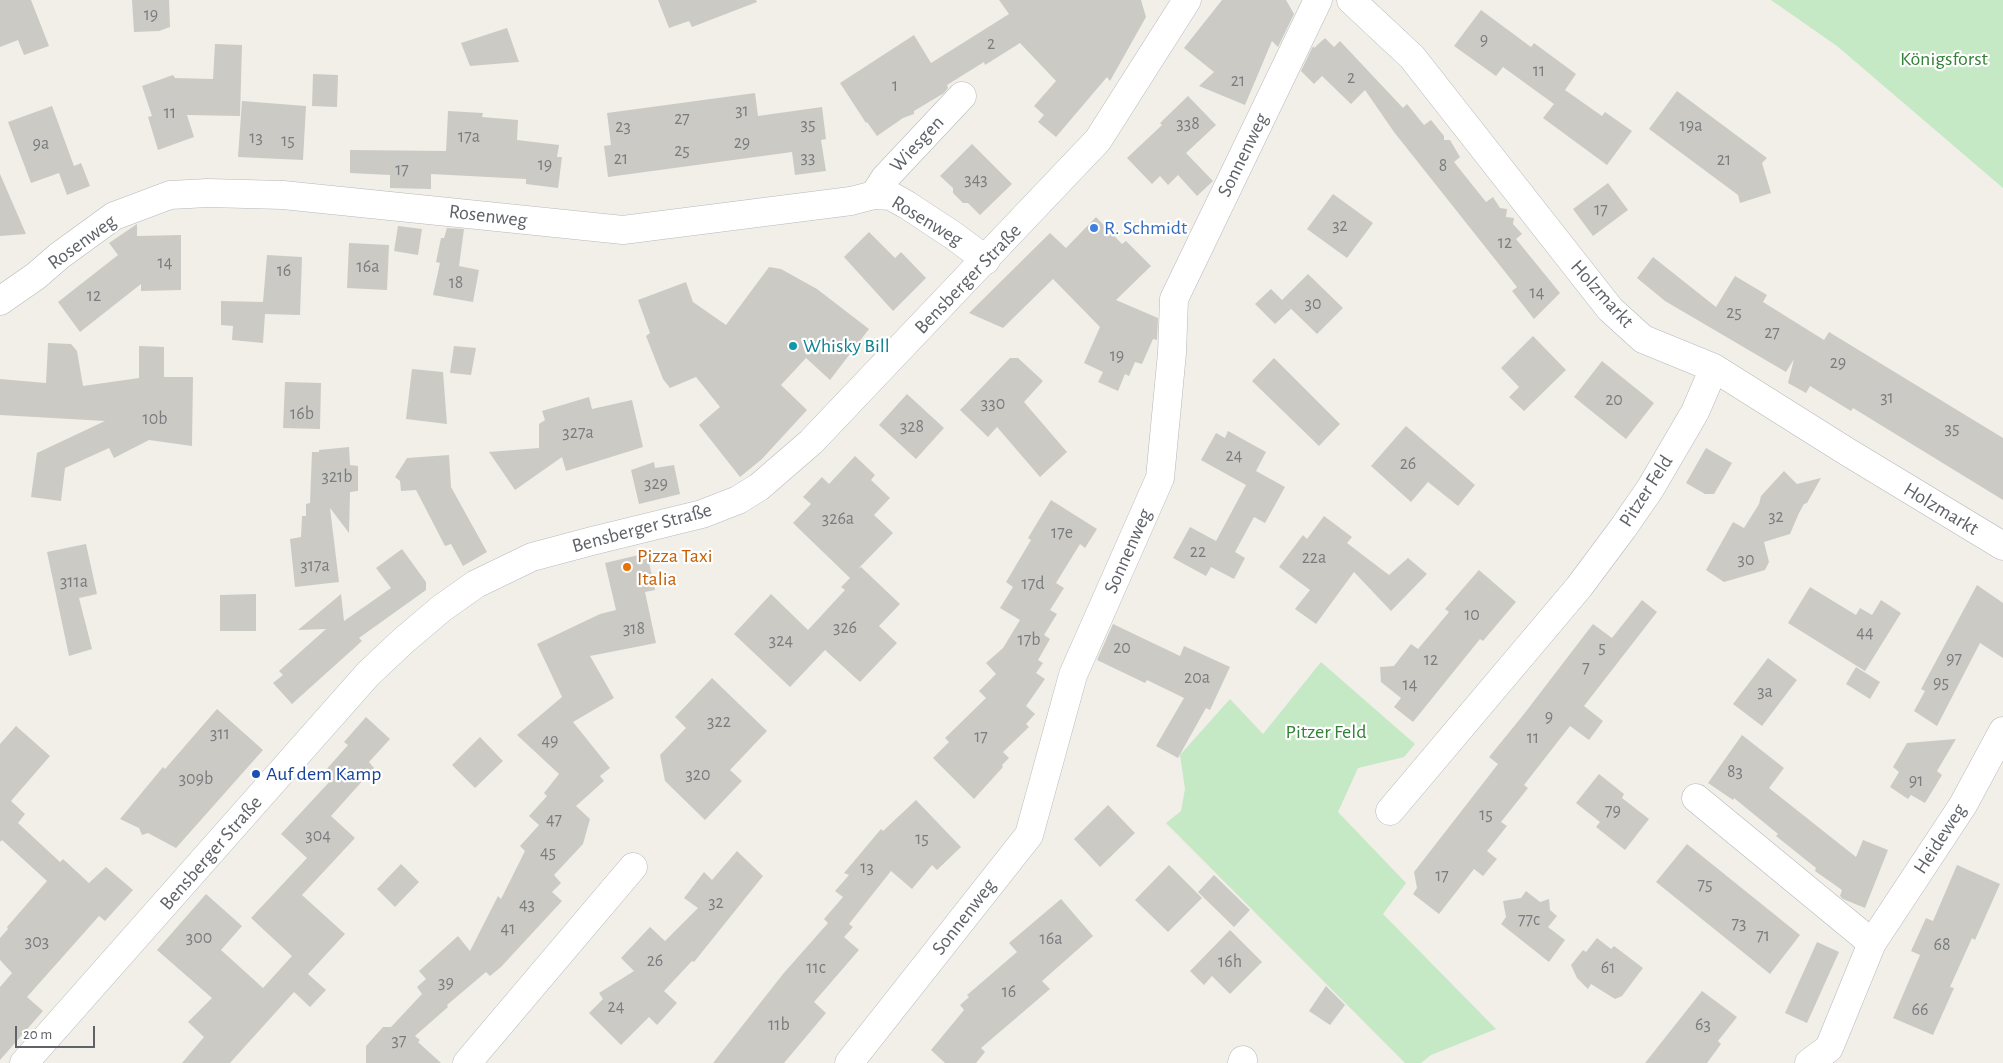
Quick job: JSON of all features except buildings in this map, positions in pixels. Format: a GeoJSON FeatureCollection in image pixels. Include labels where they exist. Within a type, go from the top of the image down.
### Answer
{"type":"FeatureCollection","features":[{"type":"Feature","properties":{"kind":"street","name":"Bensberger Straße"},"geometry":{"type":"LineString","coordinates":[[24,1063],[368,674],[403,640],[442,608],[476,584],[532,557],[592,540],[702,514],[738,500],[759,487],[811,442],[1098,140],[1187,0]]}},
{"type":"Feature","properties":{"kind":"street","name":"Sonnenweg"},"geometry":{"type":"LineString","coordinates":[[849,1063],[1028,835],[1073,675],[1160,478],[1172,353],[1174,299],[1318,0]]}},
{"type":"Feature","properties":{"kind":"street","name":"Holzmarkt"},"geometry":{"type":"LineString","coordinates":[[1351,0],[1412,57],[1610,309],[1643,339],[1714,368],[1846,452],[2003,546]]}},
{"type":"Feature","properties":{"kind":"street","name":"Wiesgen"},"geometry":{"type":"LineString","coordinates":[[874,195],[885,178],[962,96]]}},
{"type":"Feature","properties":{"kind":"street","name":"Rosenweg"},"geometry":{"type":"LineString","coordinates":[[0,301],[114,216],[170,195],[208,193],[283,195],[623,230],[851,201],[874,195],[892,196],[954,236],[986,260]]}},
{"type":"Feature","properties":{"kind":"street","name":"Pitzer Feld"},"geometry":{"type":"LineString","coordinates":[[1390,811],[1579,587],[1650,489],[1695,412],[1714,368]]}},
{"type":"Feature","properties":{"kind":"street","name":"Heideweg"},"geometry":{"type":"LineString","coordinates":[[1809,1063],[1828,1048],[1872,943],[1963,805],[2003,731]]}},
{"type":"Feature","properties":{"kind":"street"},"geometry":{"type":"LineString","coordinates":[[1696,798],[1872,943]]}},
{"type":"Feature","properties":{"kind":"street"},"geometry":{"type":"LineString","coordinates":[[466,1063],[633,867]]}},
{"type":"Feature","properties":{"kind":"green space","name":"Königsforst"},"geometry":{"type":"Polygon","coordinates":[[[1771,0],[2003,0],[2003,188],[1837,46],[1771,0]]]}},
{"type":"Feature","properties":{"kind":"green space"},"geometry":{"type":"Polygon","coordinates":[[[1321,662],[1415,744],[1404,757],[1358,768],[1338,812],[1406,883],[1383,914],[1496,1029],[1431,1055],[1421,1063],[1405,1063],[1166,823],[1181,811],[1185,789],[1180,755],[1230,699],[1263,734],[1321,662]]]}},
{"type":"Feature","properties":{"kind":"place","name":"R. Schmidt"},"geometry":{"type":"Point","coordinates":[1094,228]}},
{"type":"Feature","properties":{"kind":"place","name":"Whisky Bill"},"geometry":{"type":"Point","coordinates":[793,346]}},
{"type":"Feature","properties":{"kind":"place","name":"Pizza Taxi Italia"},"geometry":{"type":"Point","coordinates":[627,567]}},
{"type":"Feature","properties":{"kind":"place","name":"Auf dem Kamp"},"geometry":{"type":"Point","coordinates":[256,774]}}]}
